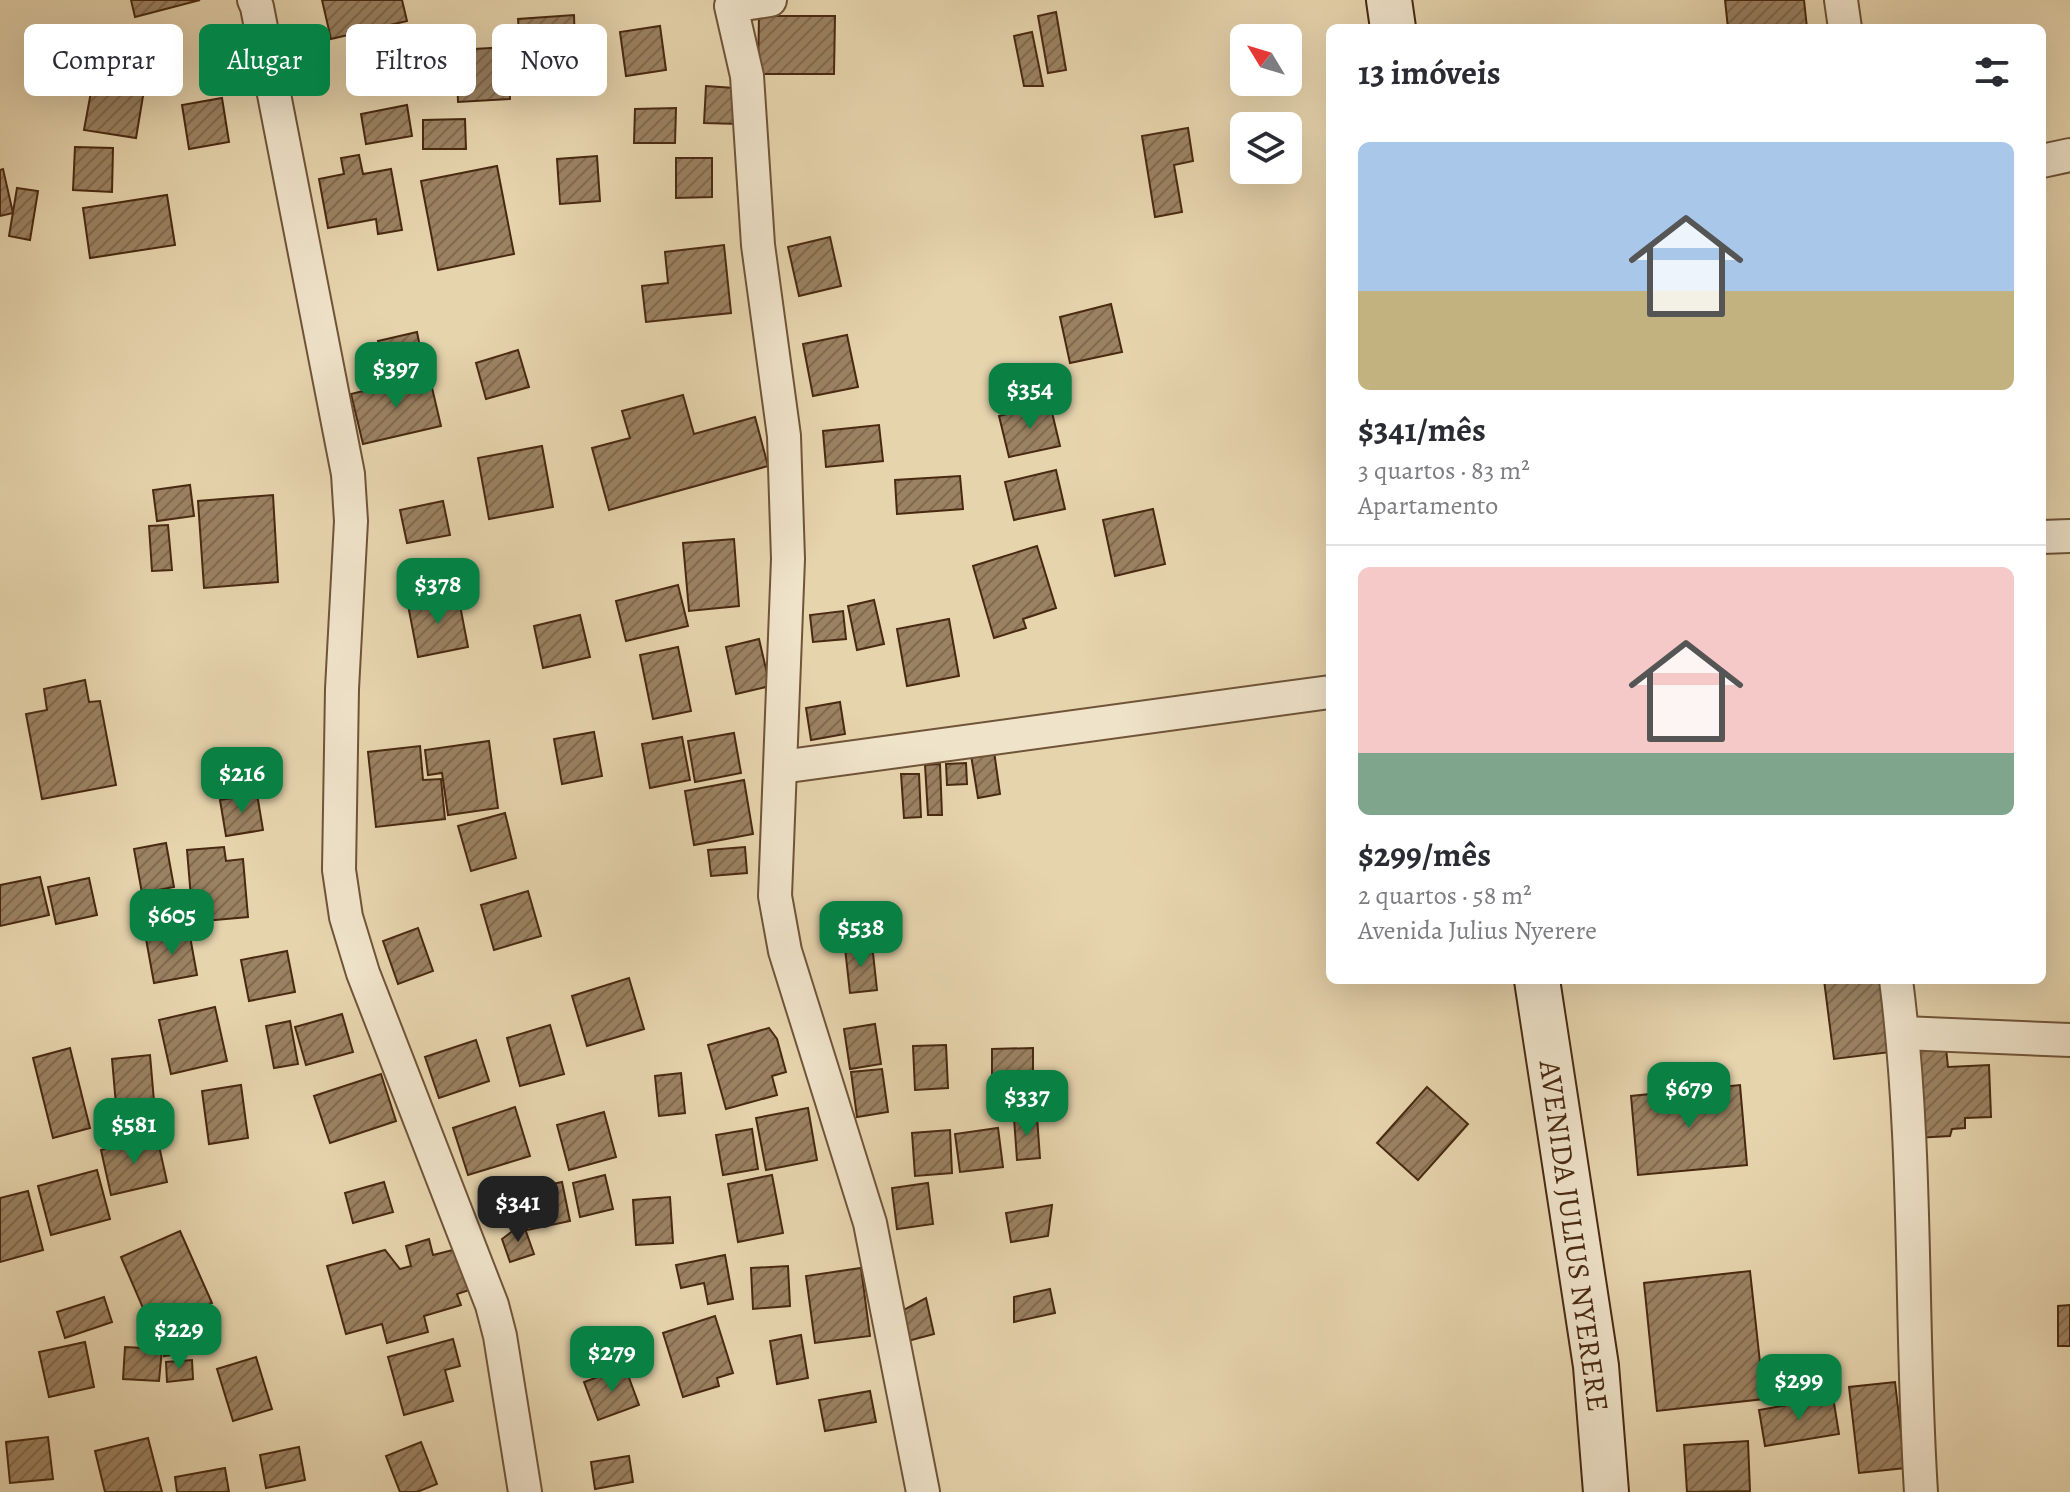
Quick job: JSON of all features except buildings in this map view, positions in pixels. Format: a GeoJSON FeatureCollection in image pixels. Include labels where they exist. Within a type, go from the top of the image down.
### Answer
{"type":"FeatureCollection","features":[{"type":"Feature","properties":{"kind":"street"},"geometry":{"type":"LineString","coordinates":[[254,0],[348,474],[351,521],[342,689],[339,870],[346,917],[363,973],[492,1305],[500,1336],[525,1492]]}},
{"type":"Feature","properties":{"kind":"street"},"geometry":{"type":"LineString","coordinates":[[770,0],[730,3],[747,76],[758,245],[784,436],[788,559],[775,896],[785,951],[870,1223],[923,1492]]}},
{"type":"Feature","properties":{"kind":"street"},"geometry":{"type":"LineString","coordinates":[[1389,0],[1392,24]]}},
{"type":"Feature","properties":{"kind":"street"},"geometry":{"type":"LineString","coordinates":[[1841,0],[1844,24]]}},
{"type":"Feature","properties":{"kind":"street"},"geometry":{"type":"LineString","coordinates":[[2046,160],[2070,155]]}},
{"type":"Feature","properties":{"kind":"street"},"geometry":{"type":"LineString","coordinates":[[2046,537],[2070,536]]}},
{"type":"Feature","properties":{"kind":"street"},"geometry":{"type":"LineString","coordinates":[[781,767],[1326,693]]}},
{"type":"Feature","properties":{"kind":"street","name":"AVENIDA JULIUS NYERERE"},"geometry":{"type":"LineString","coordinates":[[1538,984],[1596,1366],[1606,1492]]}},
{"type":"Feature","properties":{"kind":"street"},"geometry":{"type":"LineString","coordinates":[[1897,984],[1903,1033],[1913,1188],[1917,1432],[1921,1492]]}},
{"type":"Feature","properties":{"kind":"street"},"geometry":{"type":"LineString","coordinates":[[1903,1033],[2070,1040]]}}]}
